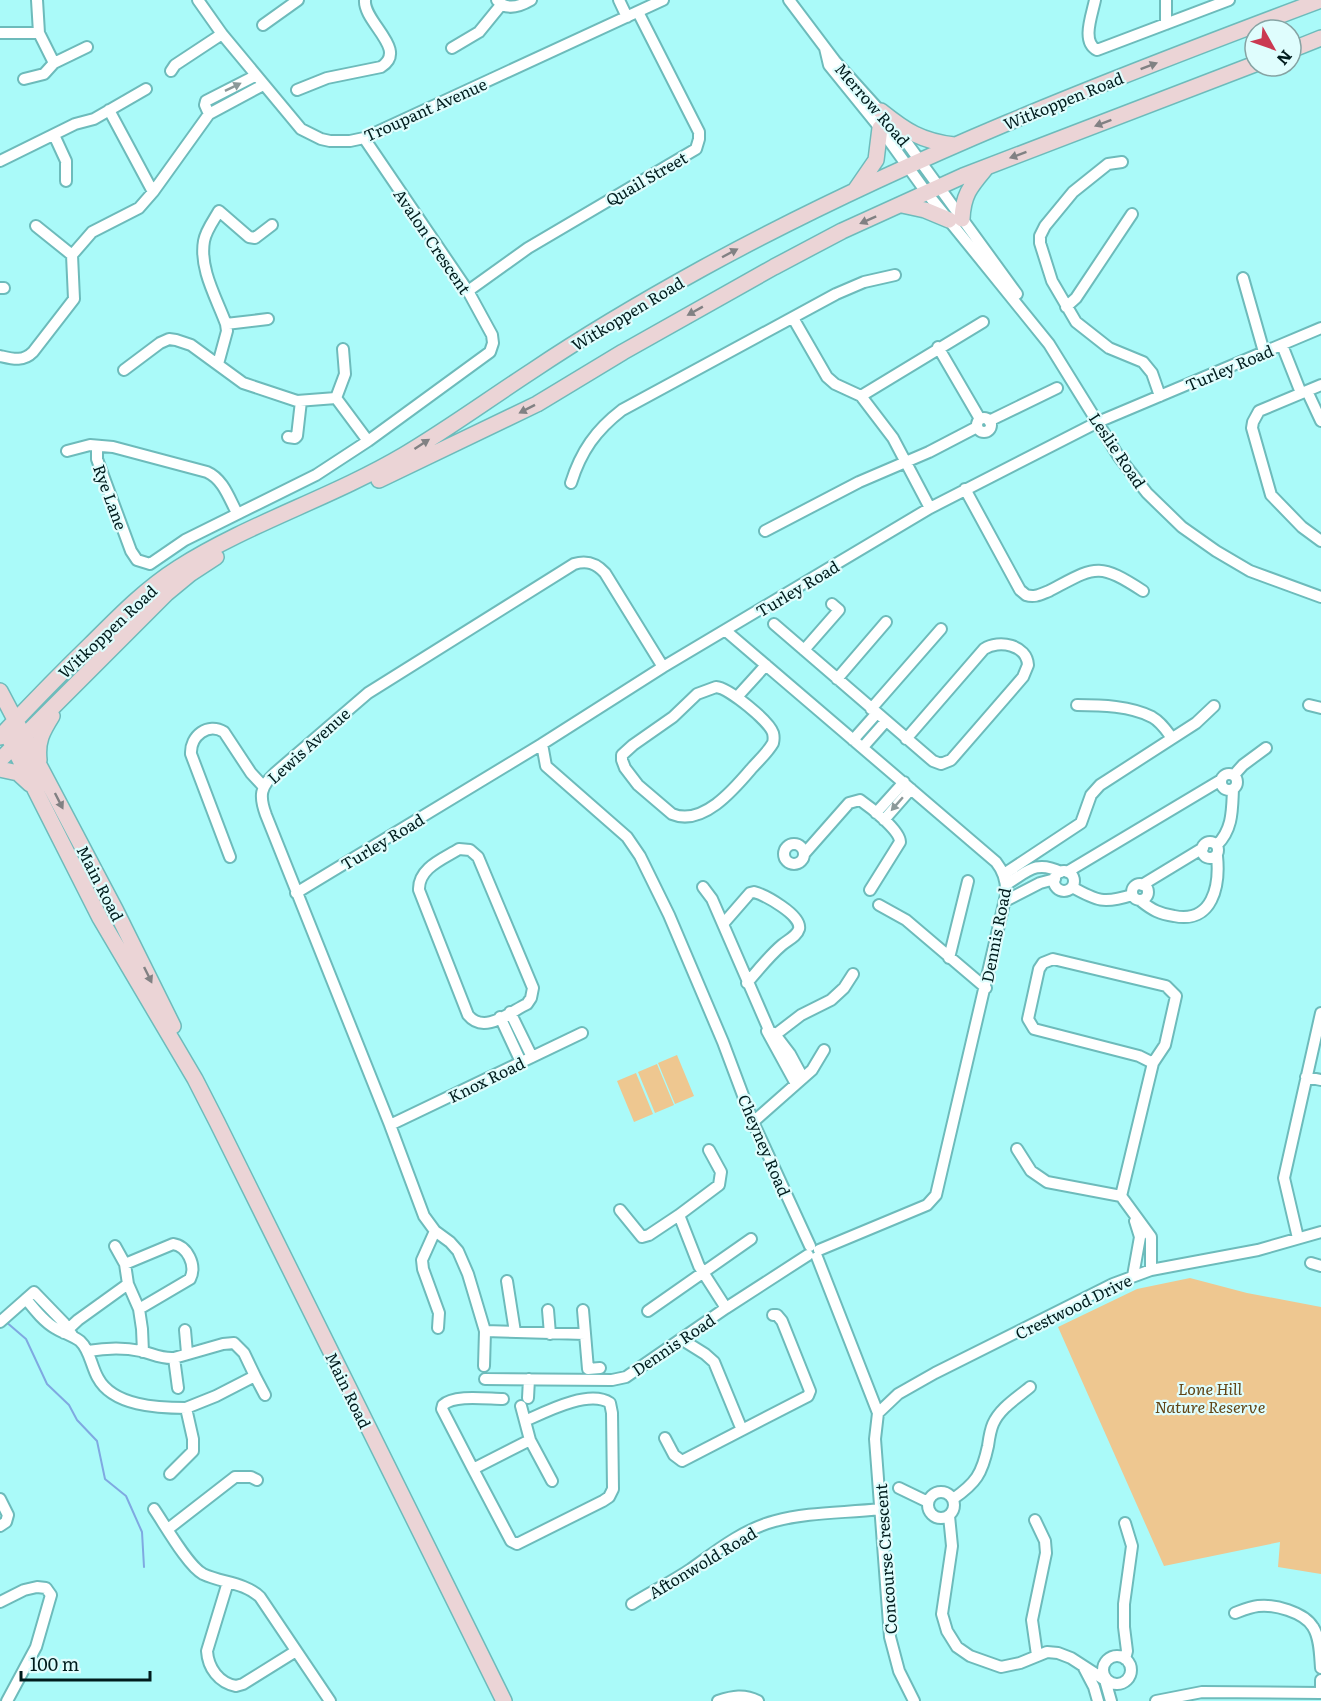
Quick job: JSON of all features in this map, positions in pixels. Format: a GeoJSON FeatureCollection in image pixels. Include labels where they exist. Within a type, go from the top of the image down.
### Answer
{"type":"FeatureCollection","features":[{"type":"Feature","properties":{"kind":"main road","name":"Witkoppen Road"},"geometry":{"type":"LineString","coordinates":[[5,728],[123,612],[180,567],[233,538],[378,470],[406,454],[533,370],[699,270],[856,189],[954,145],[1116,79],[1321,0]]}},
{"type":"Feature","properties":{"kind":"main road"},"geometry":{"type":"LineString","coordinates":[[1303,45],[1321,38]]}},
{"type":"Feature","properties":{"kind":"main road","name":"Witkoppen Road"},"geometry":{"type":"LineString","coordinates":[[0,760],[167,593],[213,559],[523,411],[623,352],[842,231],[988,166],[1243,69]]}},
{"type":"Feature","properties":{"kind":"main road"},"geometry":{"type":"LineString","coordinates":[[881,111],[919,138],[954,145]]}},
{"type":"Feature","properties":{"kind":"main road"},"geometry":{"type":"LineString","coordinates":[[856,189],[876,159],[880,128]]}},
{"type":"Feature","properties":{"kind":"main road"},"geometry":{"type":"LineString","coordinates":[[902,205],[955,220],[969,188],[988,166]]}},
{"type":"Feature","properties":{"kind":"main road"},"geometry":{"type":"LineString","coordinates":[[39,763],[37,745],[40,736],[70,688]]}},
{"type":"Feature","properties":{"kind":"main road","name":"Main Road"},"geometry":{"type":"LineString","coordinates":[[0,691],[5,728],[39,763],[176,1032],[195,1079]]}},
{"type":"Feature","properties":{"kind":"main road","name":"Main Road"},"geometry":{"type":"LineString","coordinates":[[18,741],[34,788],[100,918],[195,1079],[504,1701]]}},
{"type":"Feature","properties":{"kind":"main road"},"geometry":{"type":"LineString","coordinates":[[0,769],[18,773],[34,788]]}},
{"type":"Feature","properties":{"kind":"street"},"geometry":{"type":"LineString","coordinates":[[37,0],[39,33],[54,63]]}},
{"type":"Feature","properties":{"kind":"street","name":"Troupant Avenue"},"geometry":{"type":"LineString","coordinates":[[198,0],[255,76],[295,123],[309,133],[330,141],[364,138],[663,0]]}},
{"type":"Feature","properties":{"kind":"street"},"geometry":{"type":"LineString","coordinates":[[264,25],[298,0]]}},
{"type":"Feature","properties":{"kind":"street"},"geometry":{"type":"LineString","coordinates":[[297,90],[327,78],[381,67],[387,63],[390,49],[367,14],[366,0]]}},
{"type":"Feature","properties":{"kind":"street"},"geometry":{"type":"LineString","coordinates":[[452,48],[479,32],[499,3],[513,7],[531,0]]}},
{"type":"Feature","properties":{"kind":"street"},"geometry":{"type":"LineString","coordinates":[[619,0],[627,17]]}},
{"type":"Feature","properties":{"kind":"street","name":"Merrow Road"},"geometry":{"type":"LineString","coordinates":[[789,0],[825,48],[881,111],[914,164]]}},
{"type":"Feature","properties":{"kind":"street"},"geometry":{"type":"LineString","coordinates":[[1095,0],[1088,40],[1091,47],[1097,50],[1229,0]]}},
{"type":"Feature","properties":{"kind":"street"},"geometry":{"type":"LineString","coordinates":[[1166,0],[1167,24]]}},
{"type":"Feature","properties":{"kind":"street","name":"Quail Street"},"geometry":{"type":"LineString","coordinates":[[468,291],[528,248],[696,149],[699,132],[638,12]]}},
{"type":"Feature","properties":{"kind":"street"},"geometry":{"type":"LineString","coordinates":[[2,33],[39,33]]}},
{"type":"Feature","properties":{"kind":"street"},"geometry":{"type":"LineString","coordinates":[[171,71],[175,64],[222,34]]}},
{"type":"Feature","properties":{"kind":"street"},"geometry":{"type":"LineString","coordinates":[[24,79],[44,74],[54,63],[87,47]]}},
{"type":"Feature","properties":{"kind":"street","name":"Merrow Road"},"geometry":{"type":"LineString","coordinates":[[825,48],[829,65],[880,128],[914,164]]}},
{"type":"Feature","properties":{"kind":"street"},"geometry":{"type":"LineString","coordinates":[[209,114],[205,105],[206,101],[255,76]]}},
{"type":"Feature","properties":{"kind":"street"},"geometry":{"type":"LineString","coordinates":[[0,356],[20,360],[27,358],[45,339],[71,304],[74,294],[72,255],[92,232],[139,208],[209,114],[263,85]]}},
{"type":"Feature","properties":{"kind":"street"},"geometry":{"type":"LineString","coordinates":[[0,161],[75,124],[94,119],[146,89]]}},
{"type":"Feature","properties":{"kind":"street"},"geometry":{"type":"LineString","coordinates":[[109,110],[153,192]]}},
{"type":"Feature","properties":{"kind":"street"},"geometry":{"type":"LineString","coordinates":[[54,135],[68,166],[66,181]]}},
{"type":"Feature","properties":{"kind":"street","name":"Avalon Crescent"},"geometry":{"type":"LineString","coordinates":[[364,138],[468,291],[492,336],[493,347]]}},
{"type":"Feature","properties":{"kind":"street"},"geometry":{"type":"LineString","coordinates":[[1122,162],[1108,164],[1073,192],[1054,214],[1040,236],[1042,249],[1050,276],[1076,322],[1109,348],[1136,358],[1148,367],[1160,396]]}},
{"type":"Feature","properties":{"kind":"street","name":"Leslie Road"},"geometry":{"type":"LineString","coordinates":[[914,164],[955,220],[1017,294],[1035,326],[1054,351],[1132,476],[1147,493],[1188,532],[1216,551],[1250,571],[1321,597]]}},
{"type":"Feature","properties":{"kind":"street"},"geometry":{"type":"LineString","coordinates":[[218,364],[227,331],[207,273],[204,241],[208,229],[219,211],[249,237],[255,238],[272,225]]}},
{"type":"Feature","properties":{"kind":"street"},"geometry":{"type":"LineString","coordinates":[[1066,307],[1076,298],[1132,214]]}},
{"type":"Feature","properties":{"kind":"street"},"geometry":{"type":"LineString","coordinates":[[36,226],[72,255]]}},
{"type":"Feature","properties":{"kind":"street"},"geometry":{"type":"LineString","coordinates":[[571,483],[586,447],[607,421],[622,410],[849,288],[895,275]]}},
{"type":"Feature","properties":{"kind":"street"},"geometry":{"type":"LineString","coordinates":[[1243,278],[1264,352]]}},
{"type":"Feature","properties":{"kind":"street"},"geometry":{"type":"LineString","coordinates":[[793,318],[830,381],[861,396],[885,426],[930,508]]}},
{"type":"Feature","properties":{"kind":"street"},"geometry":{"type":"LineString","coordinates":[[226,324],[267,320]]}},
{"type":"Feature","properties":{"kind":"street"},"geometry":{"type":"LineString","coordinates":[[861,396],[938,347],[983,322]]}},
{"type":"Feature","properties":{"kind":"street","name":"Turley Road"},"geometry":{"type":"LineString","coordinates":[[296,892],[930,508],[1098,422],[1321,328]]}},
{"type":"Feature","properties":{"kind":"street"},"geometry":{"type":"LineString","coordinates":[[124,370],[160,343],[169,339],[191,345],[243,383],[301,401],[336,398]]}},
{"type":"Feature","properties":{"kind":"street"},"geometry":{"type":"LineString","coordinates":[[1282,345],[1304,392],[1321,421]]}},
{"type":"Feature","properties":{"kind":"street","name":"Rye Lane"},"geometry":{"type":"LineString","coordinates":[[237,513],[220,482],[211,473],[113,447],[97,447],[97,459],[131,551],[142,563],[150,564],[185,540],[316,475],[368,441],[486,356],[493,347]]}},
{"type":"Feature","properties":{"kind":"street"},"geometry":{"type":"LineString","coordinates":[[938,347],[982,423]]}},
{"type":"Feature","properties":{"kind":"street"},"geometry":{"type":"LineString","coordinates":[[336,398],[345,374],[342,348]]}},
{"type":"Feature","properties":{"kind":"street"},"geometry":{"type":"LineString","coordinates":[[1321,385],[1259,411],[1252,428],[1271,495],[1302,527],[1321,541]]}},
{"type":"Feature","properties":{"kind":"street"},"geometry":{"type":"LineString","coordinates":[[765,531],[859,482],[936,448],[982,423],[1057,388]]}},
{"type":"Feature","properties":{"kind":"street"},"geometry":{"type":"LineString","coordinates":[[336,398],[368,441]]}},
{"type":"Feature","properties":{"kind":"street"},"geometry":{"type":"LineString","coordinates":[[288,437],[297,437],[301,401]]}},
{"type":"Feature","properties":{"kind":"street"},"geometry":{"type":"LineString","coordinates":[[67,451],[85,446],[97,447]]}},
{"type":"Feature","properties":{"kind":"street"},"geometry":{"type":"LineString","coordinates":[[965,489],[1020,590],[1026,596],[1039,595],[1094,570],[1114,574],[1143,591]]}},
{"type":"Feature","properties":{"kind":"street","name":"Lewis Avenue"},"geometry":{"type":"LineString","coordinates":[[484,1366],[485,1331],[463,1259],[450,1242],[435,1231],[424,1216],[264,809],[263,786],[368,693],[582,562],[598,566],[605,573],[663,668]]}},
{"type":"Feature","properties":{"kind":"street"},"geometry":{"type":"LineString","coordinates":[[804,650],[839,610],[832,604]]}},
{"type":"Feature","properties":{"kind":"street"},"geometry":{"type":"LineString","coordinates":[[837,679],[886,622]]}},
{"type":"Feature","properties":{"kind":"street"},"geometry":{"type":"LineString","coordinates":[[774,624],[906,739],[933,761],[947,763],[1023,677],[1028,665],[1025,654],[1016,648],[1000,644],[990,645],[984,649],[906,739]]}},
{"type":"Feature","properties":{"kind":"street"},"geometry":{"type":"LineString","coordinates":[[853,740],[878,714],[941,629]]}},
{"type":"Feature","properties":{"kind":"street","name":"Dennis Road"},"geometry":{"type":"LineString","coordinates":[[485,1379],[620,1379],[634,1372],[726,1308],[813,1252],[927,1205],[936,1195],[1005,901],[1005,879],[996,861],[726,631]]}},
{"type":"Feature","properties":{"kind":"street"},"geometry":{"type":"LineString","coordinates":[[740,699],[769,667]]}},
{"type":"Feature","properties":{"kind":"street"},"geometry":{"type":"LineString","coordinates":[[722,687],[740,699],[772,730],[774,735],[771,747],[720,802],[683,817],[672,814],[638,785],[625,768],[622,754],[673,717],[697,694],[722,687]]}},
{"type":"Feature","properties":{"kind":"street"},"geometry":{"type":"LineString","coordinates":[[1077,705],[1115,708],[1152,717],[1162,724],[1172,738]]}},
{"type":"Feature","properties":{"kind":"street"},"geometry":{"type":"LineString","coordinates":[[1309,705],[1321,708]]}},
{"type":"Feature","properties":{"kind":"street"},"geometry":{"type":"LineString","coordinates":[[1005,879],[1081,823],[1091,795],[1100,785],[1196,723],[1214,706]]}},
{"type":"Feature","properties":{"kind":"street"},"geometry":{"type":"LineString","coordinates":[[863,747],[878,714]]}},
{"type":"Feature","properties":{"kind":"street"},"geometry":{"type":"LineString","coordinates":[[230,856],[192,754],[194,739],[201,732],[211,729],[224,732],[251,773],[263,786]]}},
{"type":"Feature","properties":{"kind":"street","name":"Cheyney Road"},"geometry":{"type":"LineString","coordinates":[[542,744],[546,766],[627,837],[640,856],[669,915],[723,1042],[753,1122],[813,1252],[878,1413]]}},
{"type":"Feature","properties":{"kind":"street"},"geometry":{"type":"LineString","coordinates":[[1234,775],[1242,765],[1266,748]]}},
{"type":"Feature","properties":{"kind":"street"},"geometry":{"type":"LineString","coordinates":[[1005,901],[1061,874],[1221,780],[1227,774],[1234,775]]}},
{"type":"Feature","properties":{"kind":"street"},"geometry":{"type":"LineString","coordinates":[[1217,850],[1218,871],[1213,899],[1208,908],[1198,914],[1185,918],[1161,914],[1137,898],[1132,890],[1135,886],[1142,885],[1203,848],[1206,857],[1212,858],[1232,819],[1233,789],[1238,783],[1234,775]]}},
{"type":"Feature","properties":{"kind":"street"},"geometry":{"type":"LineString","coordinates":[[1221,780],[1221,785],[1225,789],[1233,789]]}},
{"type":"Feature","properties":{"kind":"street"},"geometry":{"type":"LineString","coordinates":[[880,816],[907,786]]}},
{"type":"Feature","properties":{"kind":"street"},"geometry":{"type":"LineString","coordinates":[[804,854],[849,803],[860,800],[898,833],[900,842],[870,891]]}},
{"type":"Feature","properties":{"kind":"street"},"geometry":{"type":"LineString","coordinates":[[459,849],[470,850],[478,857],[533,988],[530,1001],[505,1015],[484,1024],[473,1021],[468,1015],[419,890],[424,871],[459,849]]}},
{"type":"Feature","properties":{"kind":"street"},"geometry":{"type":"LineString","coordinates":[[1005,879],[1028,872],[1041,865],[1049,866],[1074,879],[1072,887],[1066,891],[1060,890],[1055,885],[1061,874]]}},
{"type":"Feature","properties":{"kind":"street"},"geometry":{"type":"LineString","coordinates":[[1028,872],[1033,886]]}},
{"type":"Feature","properties":{"kind":"street"},"geometry":{"type":"LineString","coordinates":[[949,958],[968,881]]}},
{"type":"Feature","properties":{"kind":"street"},"geometry":{"type":"LineString","coordinates":[[703,887],[712,899],[772,1034],[799,1081]]}},
{"type":"Feature","properties":{"kind":"street"},"geometry":{"type":"LineString","coordinates":[[1072,887],[1099,900],[1112,902],[1137,898]]}},
{"type":"Feature","properties":{"kind":"street"},"geometry":{"type":"LineString","coordinates":[[723,924],[750,893],[754,892],[789,911],[798,922],[799,929],[795,935],[777,950],[747,982]]}},
{"type":"Feature","properties":{"kind":"street"},"geometry":{"type":"LineString","coordinates":[[879,905],[906,920],[986,988]]}},
{"type":"Feature","properties":{"kind":"street"},"geometry":{"type":"LineString","coordinates":[[1121,1196],[1153,1063],[1165,1045],[1176,996],[1171,989],[1053,959],[1043,963],[1039,969],[1028,1019],[1034,1029],[1139,1056],[1153,1063]]}},
{"type":"Feature","properties":{"kind":"street"},"geometry":{"type":"LineString","coordinates":[[772,1034],[801,1015],[831,1000],[844,988],[853,974]]}},
{"type":"Feature","properties":{"kind":"street"},"geometry":{"type":"LineString","coordinates":[[1298,1238],[1284,1178],[1321,1013]]}},
{"type":"Feature","properties":{"kind":"street"},"geometry":{"type":"LineString","coordinates":[[505,1015],[532,1057]]}},
{"type":"Feature","properties":{"kind":"street"},"geometry":{"type":"LineString","coordinates":[[505,1015],[521,1062]]}},
{"type":"Feature","properties":{"kind":"street","name":"Knox Road"},"geometry":{"type":"LineString","coordinates":[[390,1125],[582,1034]]}},
{"type":"Feature","properties":{"kind":"street"},"geometry":{"type":"LineString","coordinates":[[753,1122],[817,1064],[824,1050]]}},
{"type":"Feature","properties":{"kind":"street"},"geometry":{"type":"LineString","coordinates":[[1306,1077],[1321,1080]]}},
{"type":"Feature","properties":{"kind":"street"},"geometry":{"type":"LineString","coordinates":[[1017,1149],[1030,1171],[1047,1182],[1121,1196],[1151,1237],[1150,1270]]}},
{"type":"Feature","properties":{"kind":"street"},"geometry":{"type":"LineString","coordinates":[[620,1210],[642,1237],[649,1235],[679,1215],[716,1189],[721,1181],[721,1172],[709,1150]]}},
{"type":"Feature","properties":{"kind":"street"},"geometry":{"type":"LineString","coordinates":[[1129,1207],[1140,1234],[1133,1276]]}},
{"type":"Feature","properties":{"kind":"street"},"geometry":{"type":"LineString","coordinates":[[679,1215],[703,1273],[726,1308]]}},
{"type":"Feature","properties":{"kind":"street"},"geometry":{"type":"LineString","coordinates":[[435,1231],[422,1260],[439,1313],[438,1328]]}},
{"type":"Feature","properties":{"kind":"street","name":"Crestwood Drive"},"geometry":{"type":"LineString","coordinates":[[878,1413],[898,1394],[935,1373],[1113,1284],[1150,1270],[1210,1260],[1321,1233]]}},
{"type":"Feature","properties":{"kind":"street"},"geometry":{"type":"LineString","coordinates":[[648,1311],[751,1239]]}},
{"type":"Feature","properties":{"kind":"street"},"geometry":{"type":"LineString","coordinates":[[125,1264],[173,1244],[180,1245],[185,1250],[192,1264],[190,1279],[138,1309]]}},
{"type":"Feature","properties":{"kind":"street"},"geometry":{"type":"LineString","coordinates":[[115,1246],[125,1264],[128,1284],[138,1309],[143,1352]]}},
{"type":"Feature","properties":{"kind":"street"},"geometry":{"type":"LineString","coordinates":[[507,1281],[515,1332]]}},
{"type":"Feature","properties":{"kind":"street"},"geometry":{"type":"LineString","coordinates":[[68,1332],[128,1284]]}},
{"type":"Feature","properties":{"kind":"street"},"geometry":{"type":"LineString","coordinates":[[0,1323],[30,1295],[83,1344],[100,1383],[112,1393],[149,1405],[186,1408],[255,1376]]}},
{"type":"Feature","properties":{"kind":"street"},"geometry":{"type":"LineString","coordinates":[[548,1310],[550,1334]]}},
{"type":"Feature","properties":{"kind":"street"},"geometry":{"type":"LineString","coordinates":[[583,1310],[588,1369],[600,1368]]}},
{"type":"Feature","properties":{"kind":"street"},"geometry":{"type":"LineString","coordinates":[[665,1438],[674,1455],[682,1461],[810,1394],[782,1321],[777,1315],[773,1315]]}},
{"type":"Feature","properties":{"kind":"street"},"geometry":{"type":"LineString","coordinates":[[185,1330],[187,1353]]}},
{"type":"Feature","properties":{"kind":"street"},"geometry":{"type":"LineString","coordinates":[[485,1331],[585,1334]]}},
{"type":"Feature","properties":{"kind":"street"},"geometry":{"type":"LineString","coordinates":[[681,1339],[714,1362],[742,1430]]}},
{"type":"Feature","properties":{"kind":"street"},"geometry":{"type":"LineString","coordinates":[[88,1351],[114,1348],[143,1352],[160,1358],[174,1358],[229,1342],[234,1343],[244,1353],[265,1395]]}},
{"type":"Feature","properties":{"kind":"street"},"geometry":{"type":"LineString","coordinates":[[174,1358],[178,1388]]}},
{"type":"Feature","properties":{"kind":"street"},"geometry":{"type":"LineString","coordinates":[[525,1379],[524,1407],[530,1440],[552,1481]]}},
{"type":"Feature","properties":{"kind":"street"},"geometry":{"type":"LineString","coordinates":[[953,1499],[972,1485],[978,1476],[996,1419],[1030,1387]]}},
{"type":"Feature","properties":{"kind":"street"},"geometry":{"type":"LineString","coordinates":[[503,1399],[455,1399],[446,1401],[442,1409],[511,1541],[517,1544],[609,1497],[613,1486],[610,1402],[598,1399],[524,1407]]}},
{"type":"Feature","properties":{"kind":"street"},"geometry":{"type":"LineString","coordinates":[[170,1474],[193,1451],[186,1408]]}},
{"type":"Feature","properties":{"kind":"street","name":"Concourse Crescent"},"geometry":{"type":"LineString","coordinates":[[878,1413],[875,1439],[890,1637],[899,1671],[914,1701]]}},
{"type":"Feature","properties":{"kind":"street"},"geometry":{"type":"LineString","coordinates":[[473,1469],[530,1440]]}},
{"type":"Feature","properties":{"kind":"street"},"geometry":{"type":"LineString","coordinates":[[168,1529],[235,1477],[251,1477],[257,1480]]}},
{"type":"Feature","properties":{"kind":"street"},"geometry":{"type":"LineString","coordinates":[[899,1488],[928,1502]]}},
{"type":"Feature","properties":{"kind":"street"},"geometry":{"type":"LineString","coordinates":[[949,1516],[940,1518],[929,1511],[928,1502],[933,1494],[942,1492],[953,1499],[954,1508],[949,1516],[952,1546],[942,1614],[952,1641],[961,1651],[970,1656],[1001,1667],[1020,1663],[1047,1652],[1058,1653],[1071,1658],[1083,1666],[1106,1679],[1114,1684],[1124,1682],[1128,1678],[1131,1669],[1125,1659],[1114,1656],[1106,1661],[1103,1670],[1106,1679],[1111,1701]]}},
{"type":"Feature","properties":{"kind":"street"},"geometry":{"type":"LineString","coordinates":[[0,1499],[8,1515],[6,1522],[0,1526]]}},
{"type":"Feature","properties":{"kind":"street"},"geometry":{"type":"LineString","coordinates":[[154,1509],[194,1567],[202,1573],[251,1589],[260,1597],[330,1701]]}},
{"type":"Feature","properties":{"kind":"street","name":"Aftonwold Road"},"geometry":{"type":"LineString","coordinates":[[632,1604],[720,1548],[767,1524],[802,1516],[880,1509]]}},
{"type":"Feature","properties":{"kind":"street"},"geometry":{"type":"LineString","coordinates":[[1035,1521],[1045,1541],[1046,1553],[1032,1620],[1037,1655]]}},
{"type":"Feature","properties":{"kind":"street"},"geometry":{"type":"LineString","coordinates":[[1125,1523],[1132,1546],[1124,1604],[1127,1651],[1125,1659]]}},
{"type":"Feature","properties":{"kind":"street"},"geometry":{"type":"LineString","coordinates":[[228,1582],[207,1651],[212,1669],[221,1681],[236,1686],[243,1684],[296,1651]]}},
{"type":"Feature","properties":{"kind":"street"},"geometry":{"type":"LineString","coordinates":[[0,1602],[32,1587],[46,1588],[51,1595],[36,1647],[7,1701]]}},
{"type":"Feature","properties":{"kind":"street"},"geometry":{"type":"LineString","coordinates":[[1235,1613],[1254,1607],[1269,1606],[1304,1618],[1315,1632],[1321,1668]]}},
{"type":"Feature","properties":{"kind":"street"},"geometry":{"type":"LineString","coordinates":[[1083,1666],[1094,1687],[1098,1701]]}},
{"type":"Feature","properties":{"kind":"street"},"geometry":{"type":"LineString","coordinates":[[1156,1701],[1202,1692],[1240,1696],[1321,1693],[1321,1680]]}},
{"type":"Feature","properties":{"kind":"street"},"geometry":{"type":"LineString","coordinates":[[718,1701],[746,1696],[758,1701]]}},
{"type":"Feature","properties":{"kind":"green space"},"geometry":{"type":"Polygon","coordinates":[[[677,1055],[694,1096],[675,1104],[658,1063],[677,1055]]]}},
{"type":"Feature","properties":{"kind":"green space"},"geometry":{"type":"Polygon","coordinates":[[[657,1064],[674,1105],[655,1113],[638,1072],[657,1064]]]}},
{"type":"Feature","properties":{"kind":"green space"},"geometry":{"type":"Polygon","coordinates":[[[636,1073],[653,1114],[634,1122],[617,1081],[636,1073]]]}},
{"type":"Feature","properties":{"kind":"green space","name":"Lone Hill Nature Reserve"},"geometry":{"type":"Polygon","coordinates":[[[1190,1278],[1247,1293],[1321,1307],[1321,1574],[1278,1567],[1280,1542],[1164,1566],[1058,1327],[1137,1289],[1190,1278]]]}},
{"type":"Feature","properties":{"kind":"waterway"},"geometry":{"type":"LineString","coordinates":[[5,1321],[26,1339],[47,1384],[69,1405],[77,1420],[97,1441],[105,1479],[126,1496],[142,1532],[144,1567]]}}]}
